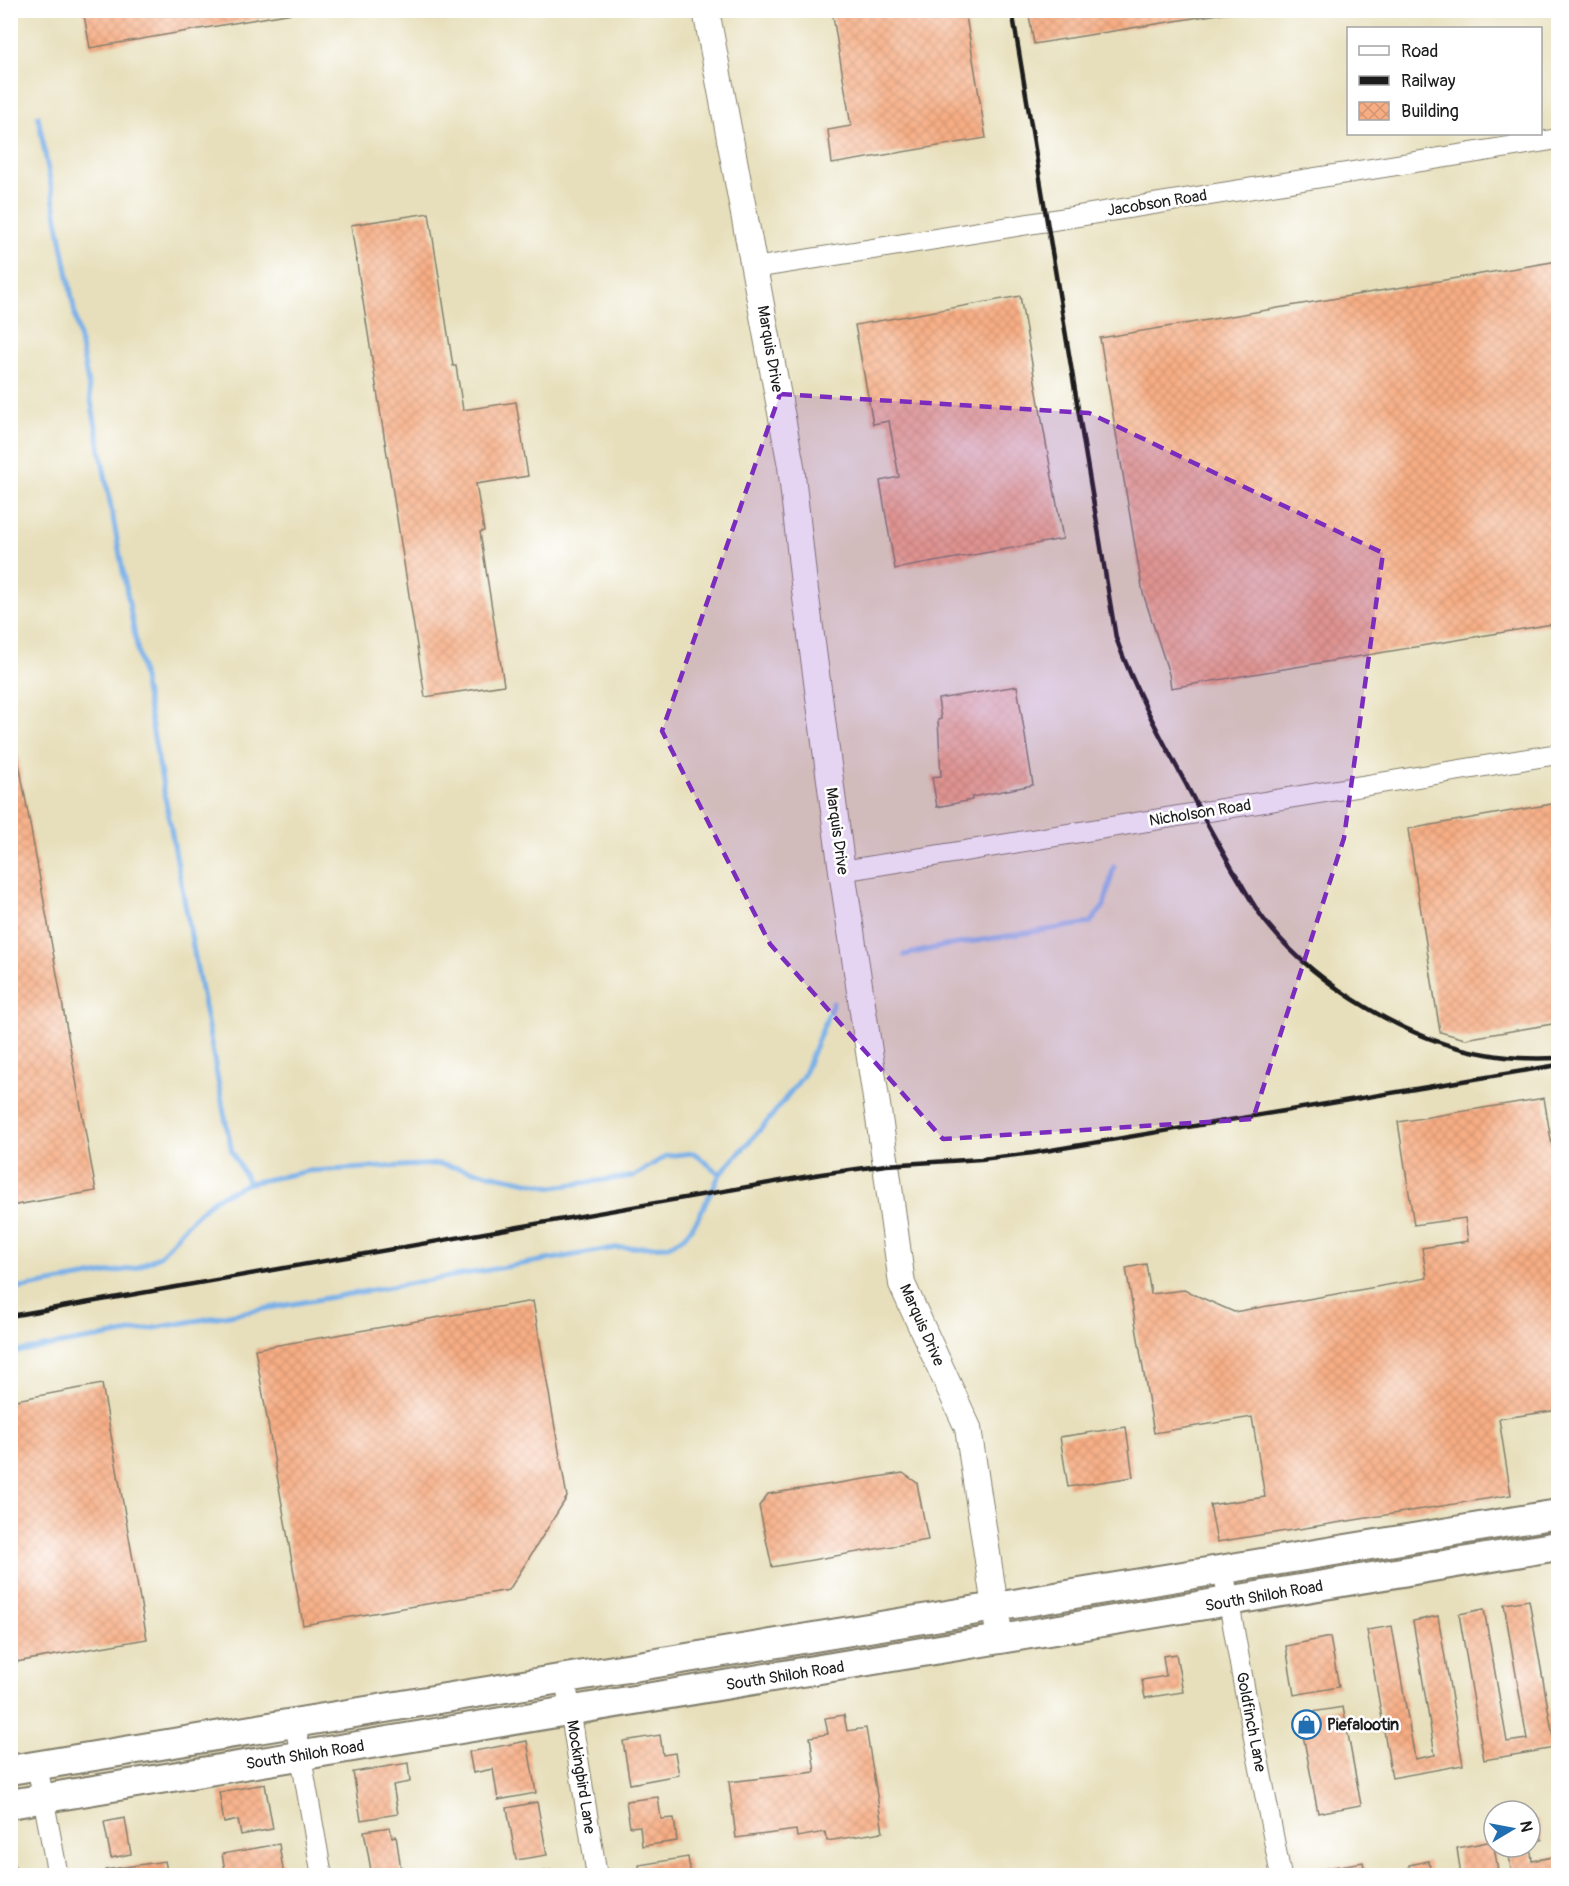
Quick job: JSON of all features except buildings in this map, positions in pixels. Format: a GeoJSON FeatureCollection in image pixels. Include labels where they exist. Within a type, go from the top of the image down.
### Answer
{"type":"FeatureCollection","features":[{"type":"Feature","properties":{"kind":"main road","name":"South Shiloh Road"},"geometry":{"type":"LineString","coordinates":[[24,1768],[1558,1514]]}},
{"type":"Feature","properties":{"kind":"main road","name":"South Shiloh Road"},"geometry":{"type":"LineString","coordinates":[[10,1804],[1558,1546]]}},
{"type":"Feature","properties":{"kind":"street","name":"Marquis Drive"},"geometry":{"type":"LineString","coordinates":[[706,10],[791,466],[842,871],[902,1284],[968,1428],[1000,1640]]}},
{"type":"Feature","properties":{"kind":"street","name":"Jacobson Road"},"geometry":{"type":"LineString","coordinates":[[755,268],[1558,139]]}},
{"type":"Feature","properties":{"kind":"street","name":"Nicholson Road"},"geometry":{"type":"LineString","coordinates":[[842,871],[1558,754]]}},
{"type":"Feature","properties":{"kind":"street","name":"Goldfinch Lane"},"geometry":{"type":"LineString","coordinates":[[1223,1569],[1281,1875]]}},
{"type":"Feature","properties":{"kind":"street","name":"Mockingbird Lane"},"geometry":{"type":"LineString","coordinates":[[565,1678],[597,1875]]}},
{"type":"Feature","properties":{"kind":"street"},"geometry":{"type":"LineString","coordinates":[[295,1723],[322,1875]]}},
{"type":"Feature","properties":{"kind":"street"},"geometry":{"type":"LineString","coordinates":[[24,1768],[43,1799],[58,1875]]}},
{"type":"Feature","properties":{"kind":"highlighted area"},"geometry":{"type":"Polygon","coordinates":[[[780,394],[1089,413],[1383,553],[1344,838],[1253,1119],[943,1139],[770,944],[662,731],[780,394]]]}},
{"type":"Feature","properties":{"kind":"waterway"},"geometry":{"type":"LineString","coordinates":[[38,116],[225,1118],[232,1152],[249,1183]]}},
{"type":"Feature","properties":{"kind":"waterway"},"geometry":{"type":"LineString","coordinates":[[904,955],[944,946],[1090,923],[1104,906],[1114,866]]}},
{"type":"Feature","properties":{"kind":"waterway"},"geometry":{"type":"LineString","coordinates":[[10,1353],[615,1248],[668,1246],[684,1237],[697,1220],[720,1174],[767,1122],[803,1076],[833,1003]]}},
{"type":"Feature","properties":{"kind":"waterway"},"geometry":{"type":"LineString","coordinates":[[10,1290],[136,1268],[161,1255],[188,1223],[214,1199],[249,1183],[309,1171],[439,1164],[553,1187],[634,1176],[666,1156],[694,1153],[720,1174]]}},
{"type":"Feature","properties":{"kind":"railway"},"geometry":{"type":"LineString","coordinates":[[1012,10],[1116,638],[1131,676],[1158,732],[1209,828],[1255,907],[1290,949],[1313,970],[1339,990],[1397,1024],[1457,1048],[1495,1056],[1558,1058]]}},
{"type":"Feature","properties":{"kind":"railway"},"geometry":{"type":"LineString","coordinates":[[10,1316],[821,1174],[886,1165],[1033,1153],[1558,1065]]}},
{"type":"Feature","properties":{"kind":"place","name":"Piefalootin"},"geometry":{"type":"Point","coordinates":[1306,1725]}}]}
